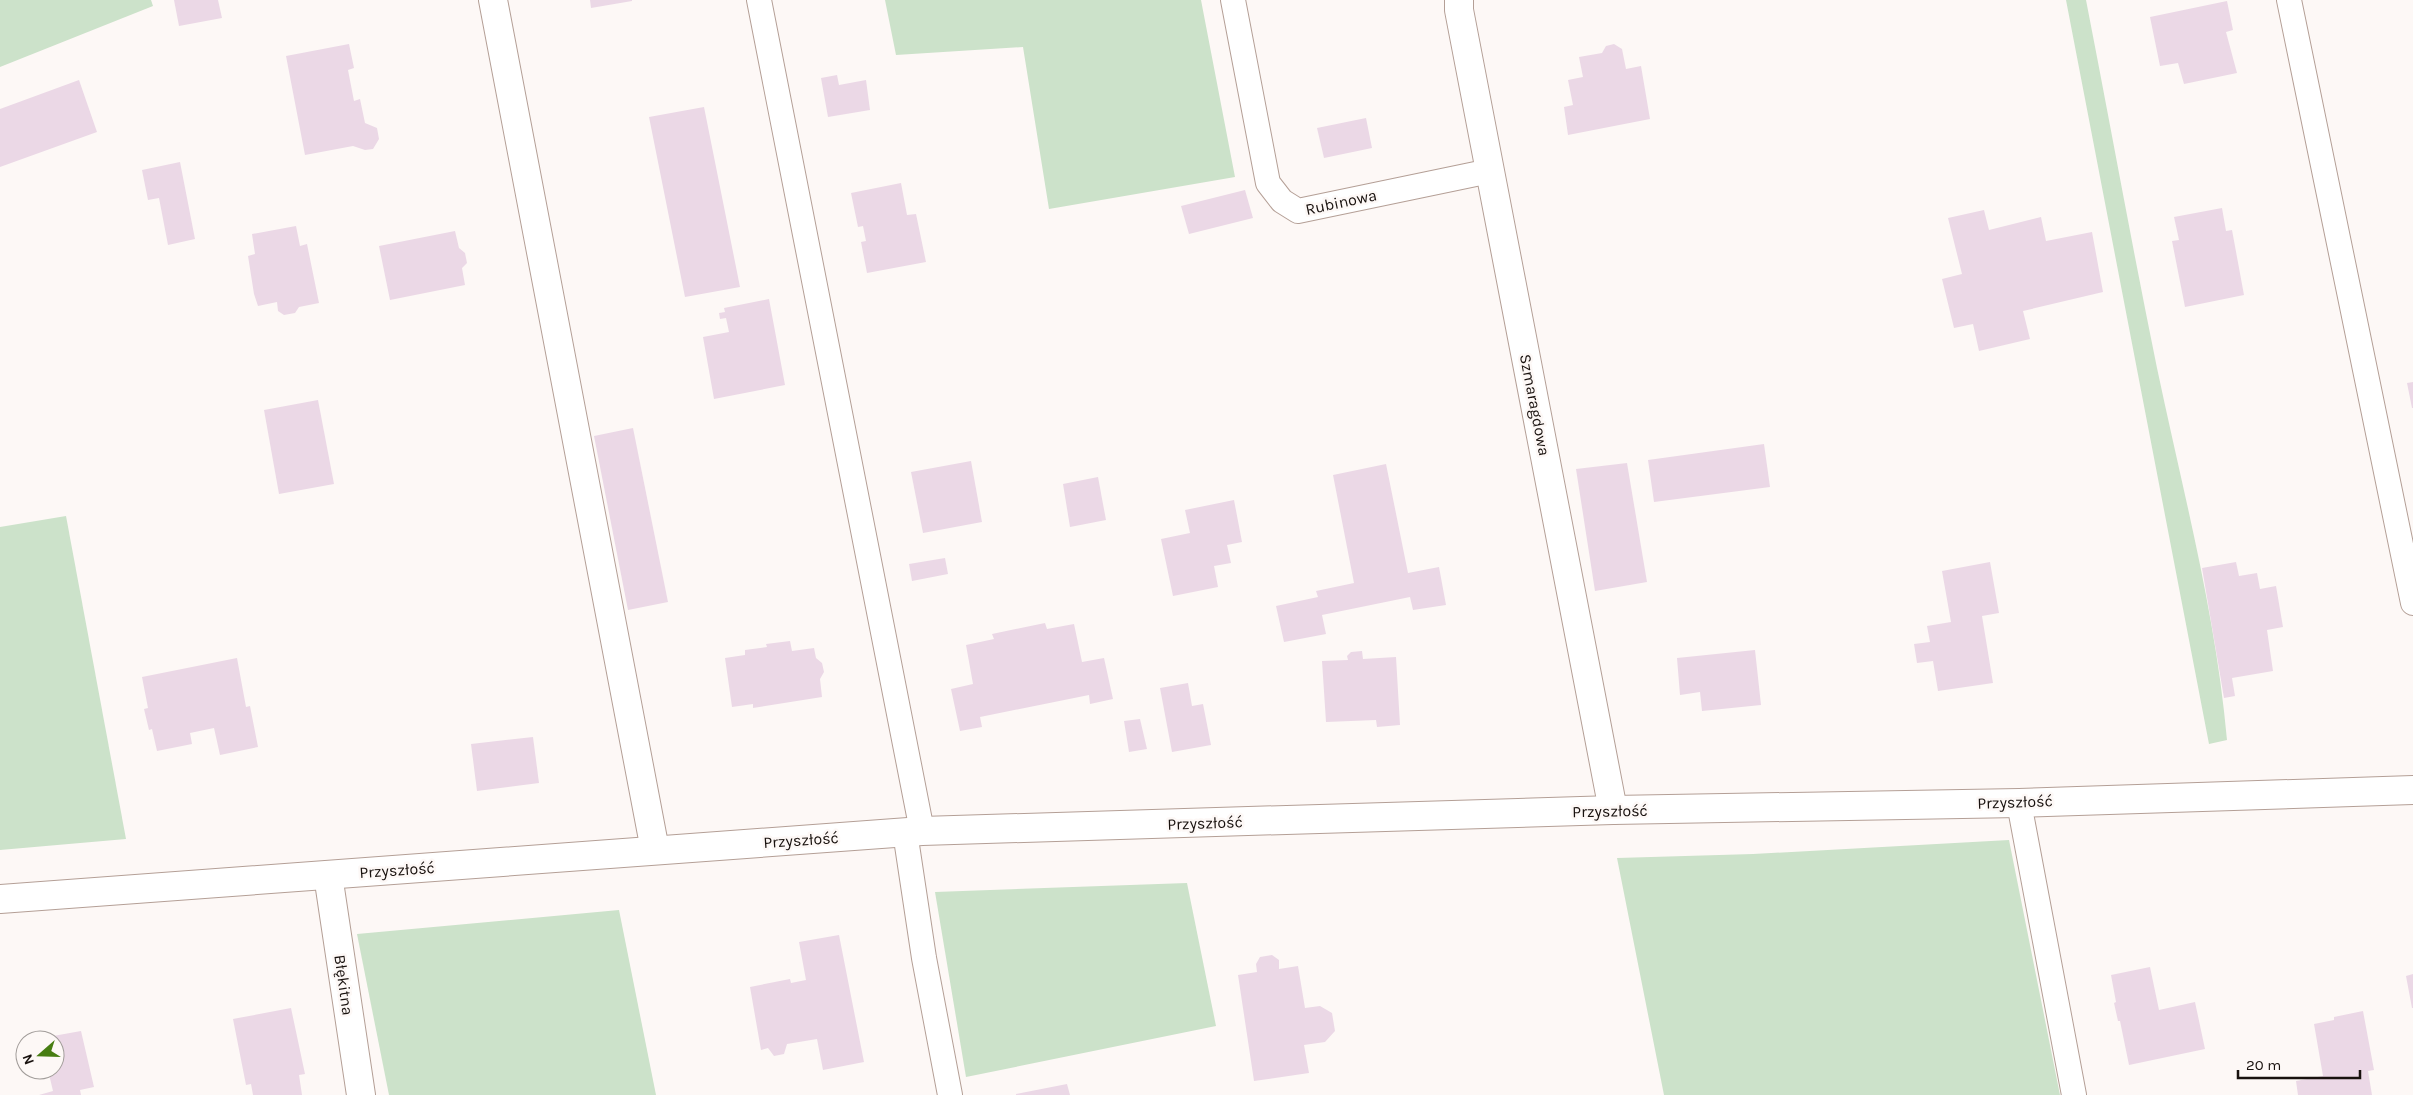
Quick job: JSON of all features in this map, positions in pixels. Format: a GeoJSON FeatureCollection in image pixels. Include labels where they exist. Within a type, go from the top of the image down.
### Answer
{"type":"FeatureCollection","features":[{"type":"Feature","properties":{"kind":"street"},"geometry":{"type":"LineString","coordinates":[[493,0],[655,850]]}},
{"type":"Feature","properties":{"kind":"street","name":"Szmaragdowa"},"geometry":{"type":"LineString","coordinates":[[1459,0],[1459,10],[1613,810]]}},
{"type":"Feature","properties":{"kind":"street","name":"Przyszłość"},"geometry":{"type":"LineString","coordinates":[[0,899],[914,831],[1613,810],[2018,803],[2413,790]]}},
{"type":"Feature","properties":{"kind":"street","name":"Błękitna"},"geometry":{"type":"LineString","coordinates":[[328,875],[361,1095]]}},
{"type":"Feature","properties":{"kind":"lane"},"geometry":{"type":"LineString","coordinates":[[759,0],[914,831],[924,958],[950,1095]]}},
{"type":"Feature","properties":{"kind":"lane","name":"Rubinowa"},"geometry":{"type":"LineString","coordinates":[[1233,0],[1268,183],[1282,201],[1298,211],[1490,171]]}},
{"type":"Feature","properties":{"kind":"lane"},"geometry":{"type":"LineString","coordinates":[[2289,0],[2413,603]]}},
{"type":"Feature","properties":{"kind":"lane"},"geometry":{"type":"LineString","coordinates":[[2018,803],[2074,1095]]}},
{"type":"Feature","properties":{"kind":"green space"},"geometry":{"type":"Polygon","coordinates":[[[0,0],[151,0],[153,6],[0,67],[0,0]]]}},
{"type":"Feature","properties":{"kind":"green space"},"geometry":{"type":"Polygon","coordinates":[[[885,0],[1201,0],[1235,177],[1049,209],[1023,47],[896,55],[885,0]]]}},
{"type":"Feature","properties":{"kind":"green space"},"geometry":{"type":"Polygon","coordinates":[[[2066,0],[2086,0],[2157,368],[2198,553],[2215,646],[2227,740],[2209,744],[2066,0]]]}},
{"type":"Feature","properties":{"kind":"green space"},"geometry":{"type":"Polygon","coordinates":[[[66,516],[126,839],[0,850],[0,527],[66,516]]]}},
{"type":"Feature","properties":{"kind":"green space"},"geometry":{"type":"Polygon","coordinates":[[[2009,840],[2060,1095],[1664,1095],[1617,858],[1753,854],[2009,840]]]}},
{"type":"Feature","properties":{"kind":"green space"},"geometry":{"type":"Polygon","coordinates":[[[1187,883],[1216,1026],[966,1077],[935,892],[1187,883]]]}},
{"type":"Feature","properties":{"kind":"green space"},"geometry":{"type":"Polygon","coordinates":[[[619,910],[656,1095],[389,1095],[357,934],[619,910]]]}},
{"type":"Feature","properties":{"kind":"building"},"geometry":{"type":"Polygon","coordinates":[[[174,0],[218,0],[222,18],[179,26],[174,0]]]}},
{"type":"Feature","properties":{"kind":"building"},"geometry":{"type":"Polygon","coordinates":[[[590,0],[632,0],[632,1],[591,8],[590,0]]]}},
{"type":"Feature","properties":{"kind":"building"},"geometry":{"type":"Polygon","coordinates":[[[2227,1],[2233,30],[2226,32],[2237,73],[2184,84],[2178,63],[2160,66],[2150,17],[2227,1]]]}},
{"type":"Feature","properties":{"kind":"building"},"geometry":{"type":"Polygon","coordinates":[[[349,44],[354,68],[348,70],[354,101],[360,99],[365,123],[377,128],[379,139],[373,149],[365,150],[353,146],[305,155],[286,56],[349,44]]]}},
{"type":"Feature","properties":{"kind":"building"},"geometry":{"type":"Polygon","coordinates":[[[1614,44],[1622,49],[1626,69],[1641,66],[1650,119],[1568,135],[1564,107],[1573,105],[1568,80],[1583,77],[1579,57],[1602,53],[1606,46],[1614,44]]]}},
{"type":"Feature","properties":{"kind":"building"},"geometry":{"type":"Polygon","coordinates":[[[837,75],[839,85],[866,80],[870,110],[828,117],[821,78],[837,75]]]}},
{"type":"Feature","properties":{"kind":"building"},"geometry":{"type":"Polygon","coordinates":[[[79,80],[97,132],[0,167],[0,109],[79,80]]]}},
{"type":"Feature","properties":{"kind":"building"},"geometry":{"type":"Polygon","coordinates":[[[704,107],[740,287],[685,297],[649,117],[704,107]]]}},
{"type":"Feature","properties":{"kind":"building"},"geometry":{"type":"Polygon","coordinates":[[[1366,118],[1372,148],[1324,158],[1317,128],[1366,118]]]}},
{"type":"Feature","properties":{"kind":"building"},"geometry":{"type":"Polygon","coordinates":[[[180,162],[195,239],[168,245],[159,198],[148,200],[142,170],[180,162]]]}},
{"type":"Feature","properties":{"kind":"building"},"geometry":{"type":"Polygon","coordinates":[[[901,183],[907,215],[916,214],[926,262],[867,273],[861,242],[866,241],[863,226],[858,227],[851,193],[901,183]]]}},
{"type":"Feature","properties":{"kind":"building"},"geometry":{"type":"Polygon","coordinates":[[[1245,190],[1253,218],[1189,234],[1181,206],[1245,190]]]}},
{"type":"Feature","properties":{"kind":"building"},"geometry":{"type":"Polygon","coordinates":[[[2222,208],[2226,231],[2232,230],[2244,295],[2185,307],[2172,241],[2179,240],[2174,217],[2222,208]]]}},
{"type":"Feature","properties":{"kind":"building"},"geometry":{"type":"Polygon","coordinates":[[[1984,210],[1989,230],[2041,217],[2046,241],[2092,232],[2103,292],[2023,311],[2030,339],[1979,351],[1973,324],[1954,328],[1942,279],[1962,274],[1948,218],[1984,210]]]}},
{"type":"Feature","properties":{"kind":"building"},"geometry":{"type":"Polygon","coordinates":[[[296,226],[300,246],[307,244],[319,303],[299,307],[295,313],[284,315],[278,311],[277,302],[258,306],[254,294],[248,256],[255,254],[252,234],[296,226]]]}},
{"type":"Feature","properties":{"kind":"building"},"geometry":{"type":"Polygon","coordinates":[[[455,231],[459,248],[465,253],[467,263],[462,268],[465,285],[390,300],[379,246],[455,231]]]}},
{"type":"Feature","properties":{"kind":"building"},"geometry":{"type":"Polygon","coordinates":[[[769,299],[785,385],[714,399],[703,337],[729,332],[726,318],[720,319],[719,313],[725,312],[724,308],[769,299]]]}},
{"type":"Feature","properties":{"kind":"building"},"geometry":{"type":"Polygon","coordinates":[[[2413,382],[2413,408],[2412,408],[2407,383],[2413,382]]]}},
{"type":"Feature","properties":{"kind":"building"},"geometry":{"type":"Polygon","coordinates":[[[318,400],[334,484],[279,494],[264,410],[318,400]]]}},
{"type":"Feature","properties":{"kind":"building"},"geometry":{"type":"Polygon","coordinates":[[[633,428],[668,602],[628,610],[594,436],[633,428]]]}},
{"type":"Feature","properties":{"kind":"building"},"geometry":{"type":"Polygon","coordinates":[[[1764,444],[1770,487],[1654,502],[1648,460],[1764,444]]]}},
{"type":"Feature","properties":{"kind":"building"},"geometry":{"type":"Polygon","coordinates":[[[971,461],[982,522],[923,533],[911,472],[971,461]]]}},
{"type":"Feature","properties":{"kind":"building"},"geometry":{"type":"Polygon","coordinates":[[[1627,463],[1647,582],[1595,591],[1576,469],[1627,463]]]}},
{"type":"Feature","properties":{"kind":"building"},"geometry":{"type":"Polygon","coordinates":[[[1386,464],[1408,573],[1439,567],[1446,605],[1413,610],[1410,597],[1322,615],[1326,634],[1284,642],[1276,606],[1318,597],[1316,591],[1354,583],[1333,475],[1386,464]]]}},
{"type":"Feature","properties":{"kind":"building"},"geometry":{"type":"Polygon","coordinates":[[[1098,477],[1106,520],[1070,527],[1063,484],[1098,477]]]}},
{"type":"Feature","properties":{"kind":"building"},"geometry":{"type":"Polygon","coordinates":[[[1234,500],[1242,542],[1227,545],[1231,563],[1214,566],[1218,587],[1173,596],[1161,539],[1190,533],[1185,510],[1234,500]]]}},
{"type":"Feature","properties":{"kind":"building"},"geometry":{"type":"Polygon","coordinates":[[[945,558],[948,574],[912,581],[909,564],[945,558]]]}},
{"type":"Feature","properties":{"kind":"building"},"geometry":{"type":"Polygon","coordinates":[[[1990,562],[1999,613],[1982,616],[1993,683],[1938,691],[1933,661],[1917,663],[1914,644],[1930,642],[1927,626],[1951,622],[1942,571],[1990,562]]]}},
{"type":"Feature","properties":{"kind":"building"},"geometry":{"type":"Polygon","coordinates":[[[2236,562],[2239,576],[2257,573],[2260,589],[2276,586],[2283,627],[2267,630],[2273,671],[2232,678],[2235,696],[2224,698],[2202,568],[2236,562]]]}},
{"type":"Feature","properties":{"kind":"building"},"geometry":{"type":"Polygon","coordinates":[[[1045,623],[1047,629],[1074,624],[1082,662],[1104,658],[1113,699],[1090,704],[1089,695],[980,717],[982,727],[960,731],[951,689],[973,684],[966,645],[994,639],[992,634],[1045,623]]]}},
{"type":"Feature","properties":{"kind":"building"},"geometry":{"type":"Polygon","coordinates":[[[790,641],[792,651],[814,648],[816,658],[822,663],[824,672],[820,679],[822,697],[753,708],[753,704],[732,707],[725,658],[745,655],[745,650],[767,647],[766,644],[790,641]]]}},
{"type":"Feature","properties":{"kind":"building"},"geometry":{"type":"Polygon","coordinates":[[[1755,650],[1761,705],[1702,711],[1700,692],[1680,695],[1677,658],[1755,650]]]}},
{"type":"Feature","properties":{"kind":"building"},"geometry":{"type":"Polygon","coordinates":[[[1362,651],[1363,659],[1396,657],[1400,725],[1377,727],[1376,720],[1326,722],[1322,661],[1348,660],[1347,656],[1351,652],[1362,651]]]}},
{"type":"Feature","properties":{"kind":"building"},"geometry":{"type":"Polygon","coordinates":[[[237,658],[246,707],[250,706],[258,747],[220,755],[214,728],[190,733],[192,744],[157,751],[152,729],[149,730],[144,709],[148,708],[142,677],[237,658]]]}},
{"type":"Feature","properties":{"kind":"building"},"geometry":{"type":"Polygon","coordinates":[[[1188,683],[1192,706],[1203,704],[1211,745],[1172,752],[1160,688],[1188,683]]]}},
{"type":"Feature","properties":{"kind":"building"},"geometry":{"type":"Polygon","coordinates":[[[1140,719],[1147,749],[1129,752],[1124,721],[1140,719]]]}},
{"type":"Feature","properties":{"kind":"building"},"geometry":{"type":"Polygon","coordinates":[[[533,737],[539,783],[477,791],[471,744],[533,737]]]}},
{"type":"Feature","properties":{"kind":"building"},"geometry":{"type":"Polygon","coordinates":[[[839,935],[864,1062],[823,1070],[817,1039],[787,1044],[784,1054],[774,1056],[768,1048],[761,1050],[750,987],[790,979],[791,983],[806,980],[799,942],[839,935]]]}},
{"type":"Feature","properties":{"kind":"building"},"geometry":{"type":"Polygon","coordinates":[[[1272,955],[1279,960],[1279,969],[1298,966],[1305,1008],[1320,1006],[1332,1013],[1335,1031],[1325,1042],[1304,1045],[1309,1073],[1254,1081],[1238,975],[1257,972],[1256,964],[1260,957],[1272,955]]]}},
{"type":"Feature","properties":{"kind":"building"},"geometry":{"type":"Polygon","coordinates":[[[2150,967],[2159,1010],[2195,1002],[2205,1049],[2129,1065],[2120,1021],[2118,1021],[2114,1003],[2116,1002],[2111,975],[2150,967]]]}},
{"type":"Feature","properties":{"kind":"building"},"geometry":{"type":"Polygon","coordinates":[[[2413,974],[2413,1008],[2412,1008],[2406,976],[2413,974]]]}},
{"type":"Feature","properties":{"kind":"building"},"geometry":{"type":"Polygon","coordinates":[[[291,1008],[305,1074],[299,1075],[302,1095],[253,1095],[251,1084],[246,1085],[233,1019],[291,1008]]]}},
{"type":"Feature","properties":{"kind":"building"},"geometry":{"type":"Polygon","coordinates":[[[2363,1011],[2374,1070],[2368,1071],[2372,1095],[2298,1095],[2296,1081],[2323,1076],[2314,1024],[2334,1020],[2334,1017],[2363,1011]]]}},
{"type":"Feature","properties":{"kind":"building"},"geometry":{"type":"Polygon","coordinates":[[[81,1031],[94,1087],[80,1090],[81,1095],[39,1095],[53,1091],[50,1080],[65,1080],[65,1034],[81,1031]]]}},
{"type":"Feature","properties":{"kind":"building"},"geometry":{"type":"Polygon","coordinates":[[[1067,1084],[1070,1095],[1016,1095],[1016,1094],[1067,1084]]]}}]}
